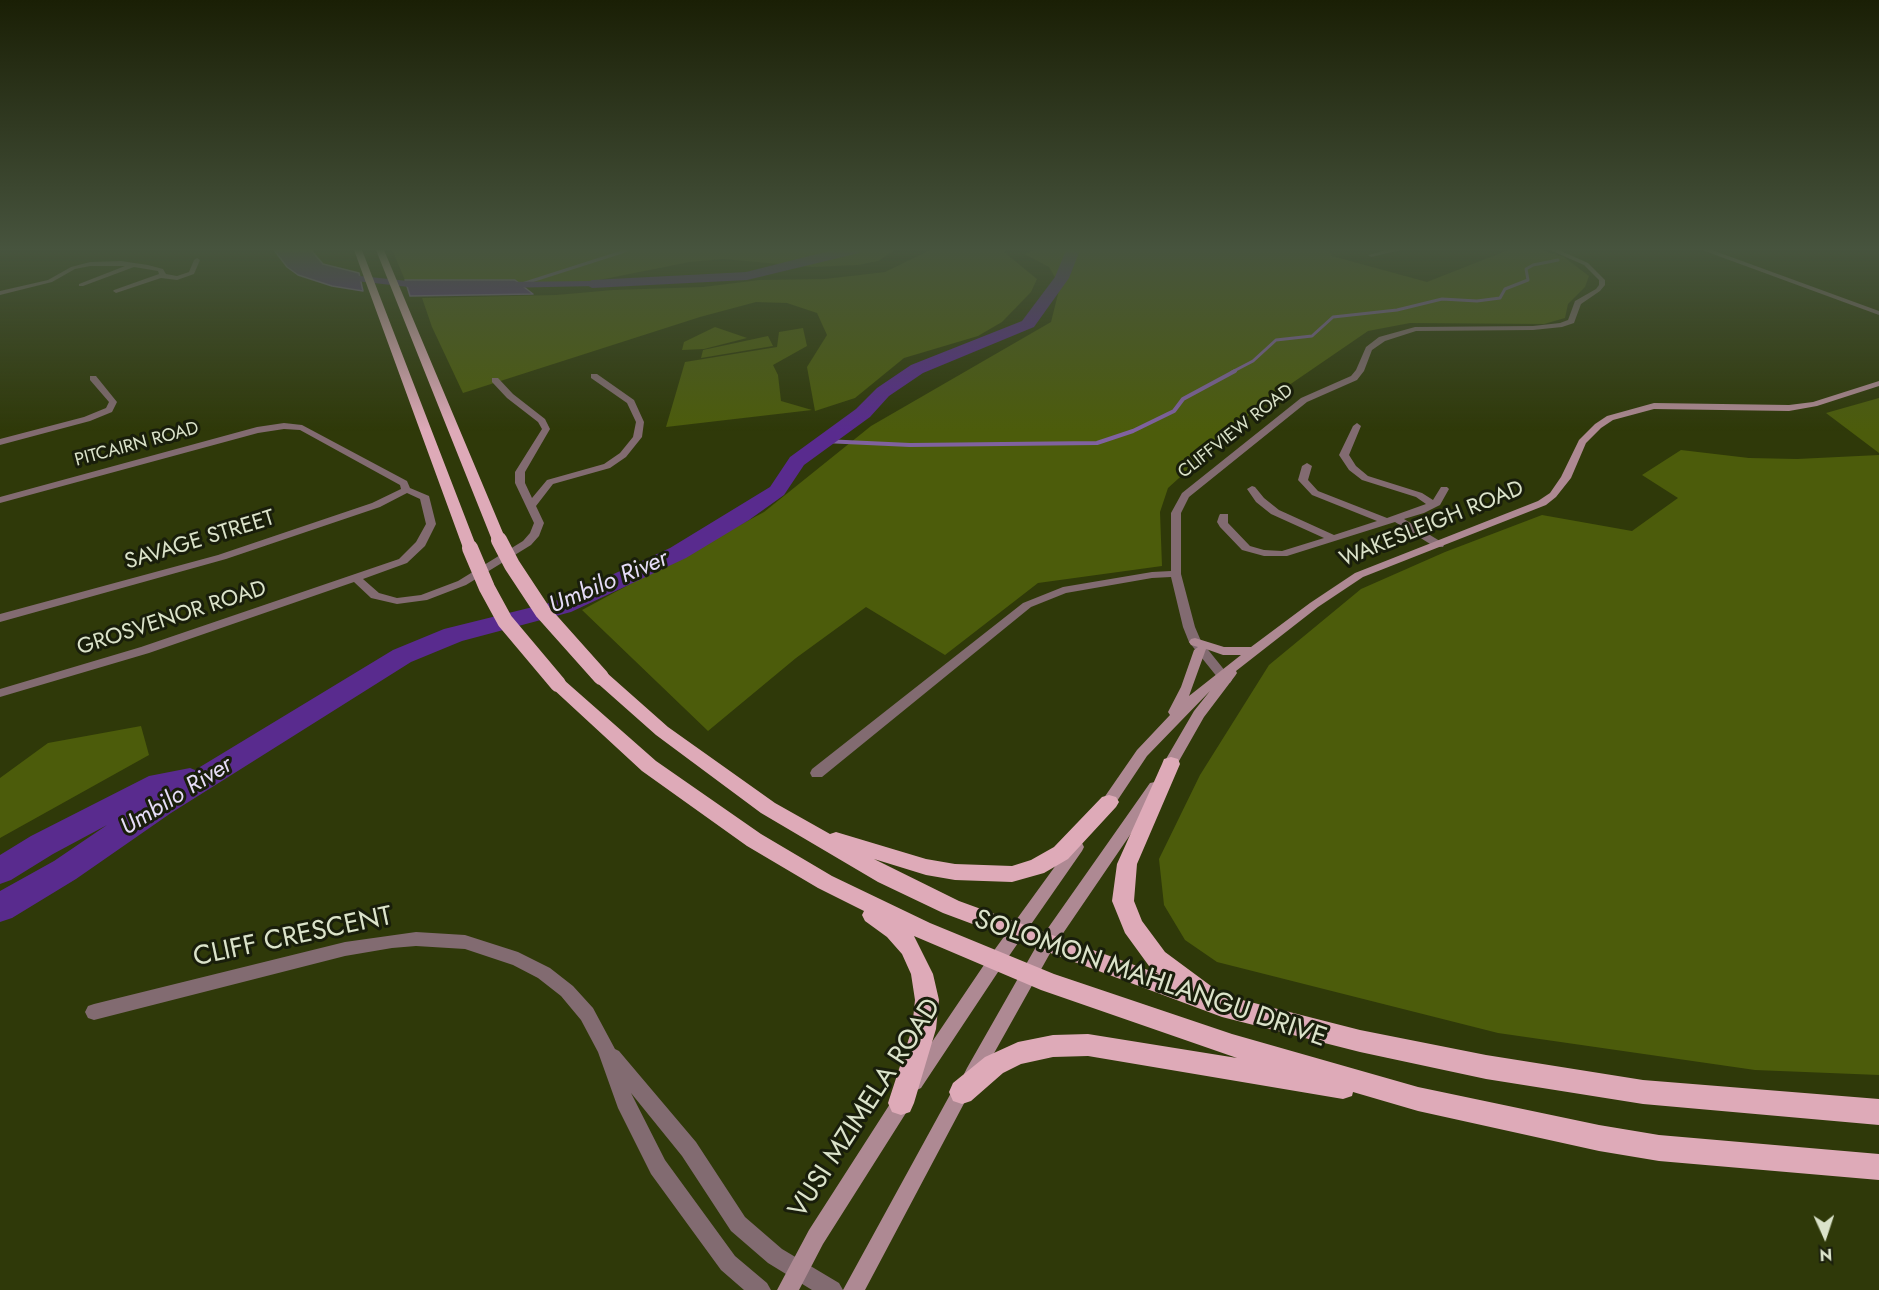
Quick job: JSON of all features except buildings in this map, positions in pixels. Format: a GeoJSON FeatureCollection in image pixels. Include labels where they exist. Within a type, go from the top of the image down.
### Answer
{"type":"FeatureCollection","features":[{"type":"Feature","properties":{"kind":"highway","name":"SOLOMON MAHLANGU DRIVE"},"geometry":{"type":"LineString","coordinates":[[380,310],[470,548],[487,588],[505,621],[558,684],[649,766],[754,840],[825,882],[922,930],[1049,983],[1232,1045],[1418,1099],[1599,1138],[1659,1148],[1879,1167]]}},
{"type":"Feature","properties":{"kind":"highway","name":"SOLOMON MAHLANGU DRIVE"},"geometry":{"type":"LineString","coordinates":[[406,310],[499,540],[512,565],[543,612],[601,677],[662,731],[768,808],[885,876],[951,907],[1222,1006],[1360,1041],[1497,1069],[1643,1092],[1879,1112]]}},
{"type":"Feature","properties":{"kind":"highway"},"geometry":{"type":"LineString","coordinates":[[1171,764],[1127,864],[1123,900],[1133,926],[1157,959],[1222,1006]]}},
{"type":"Feature","properties":{"kind":"highway"},"geometry":{"type":"LineString","coordinates":[[809,833],[926,867],[954,872],[1012,874],[1037,867],[1061,853],[1109,802]]}},
{"type":"Feature","properties":{"kind":"highway"},"geometry":{"type":"LineString","coordinates":[[825,882],[895,930],[910,948],[922,974],[927,1000],[924,1029],[901,1103]]}},
{"type":"Feature","properties":{"kind":"highway"},"geometry":{"type":"LineString","coordinates":[[962,1092],[994,1065],[1018,1053],[1053,1046],[1088,1045],[1418,1099]]}},
{"type":"Feature","properties":{"kind":"main road","name":"WAKESLEIGH ROAD"},"geometry":{"type":"LineString","coordinates":[[1016,932],[1142,753],[1166,726],[1199,693],[1227,675],[1314,605],[1359,575],[1542,503],[1553,495],[1566,478],[1582,441],[1598,426],[1623,413],[1674,405],[1766,410],[1789,408],[1814,404],[1879,384]]}},
{"type":"Feature","properties":{"kind":"main road"},"geometry":{"type":"LineString","coordinates":[[1166,726],[1187,687],[1198,646],[1223,651],[1257,651]]}},
{"type":"Feature","properties":{"kind":"main road","name":"WAKESLEIGH ROAD"},"geometry":{"type":"LineString","coordinates":[[1029,974],[1047,943],[1171,764],[1199,714],[1227,675]]}},
{"type":"Feature","properties":{"kind":"main road","name":"VUSI MZIMELA ROAD"},"geometry":{"type":"LineString","coordinates":[[788,1290],[857,1169],[1016,932]]}},
{"type":"Feature","properties":{"kind":"main road"},"geometry":{"type":"LineString","coordinates":[[854,1290],[1029,974]]}},
{"type":"Feature","properties":{"kind":"street","name":"CLIFFVIEW ROAD"},"geometry":{"type":"LineString","coordinates":[[1227,675],[1198,646],[1188,627],[1176,574],[1176,513],[1185,495],[1304,400],[1354,378],[1360,371],[1369,349],[1394,334],[1415,329],[1549,327],[1571,321],[1575,310]]}},
{"type":"Feature","properties":{"kind":"street"},"geometry":{"type":"LineString","coordinates":[[532,505],[550,482],[607,466],[623,455],[637,437],[639,422],[631,402],[594,376]]}},
{"type":"Feature","properties":{"kind":"street"},"geometry":{"type":"LineString","coordinates":[[0,442],[87,419],[109,410],[113,402],[93,378]]}},
{"type":"Feature","properties":{"kind":"street"},"geometry":{"type":"LineString","coordinates":[[355,578],[375,596],[397,601],[423,598],[451,588],[531,539],[539,523],[520,483],[520,472],[545,433],[545,424],[510,396],[495,380]]}},
{"type":"Feature","properties":{"kind":"street","name":"PITCAIRN ROAD"},"geometry":{"type":"LineString","coordinates":[[0,500],[247,433],[284,426],[302,428],[404,483],[406,490]]}},
{"type":"Feature","properties":{"kind":"street"},"geometry":{"type":"LineString","coordinates":[[1357,426],[1344,455],[1352,468],[1365,477],[1419,495],[1433,505]]}},
{"type":"Feature","properties":{"kind":"street"},"geometry":{"type":"LineString","coordinates":[[1308,466],[1303,480],[1315,493],[1390,520],[1439,545]]}},
{"type":"Feature","properties":{"kind":"street"},"geometry":{"type":"LineString","coordinates":[[1252,489],[1260,500],[1275,512],[1335,539]]}},
{"type":"Feature","properties":{"kind":"street"},"geometry":{"type":"LineString","coordinates":[[1224,516],[1222,519],[1224,525],[1242,544],[1264,553],[1291,552],[1433,505],[1440,499],[1444,489]]}},
{"type":"Feature","properties":{"kind":"street","name":"GROSVENOR ROAD"},"geometry":{"type":"LineString","coordinates":[[0,693],[155,646],[403,561],[414,553],[428,533],[431,524],[425,498],[406,490]]}},
{"type":"Feature","properties":{"kind":"street","name":"SAVAGE STREET"},"geometry":{"type":"LineString","coordinates":[[0,618],[222,557],[376,506],[406,490]]}},
{"type":"Feature","properties":{"kind":"street"},"geometry":{"type":"LineString","coordinates":[[817,773],[1027,605],[1062,590],[1152,575],[1176,574]]}},
{"type":"Feature","properties":{"kind":"street","name":"CLIFF CRESCENT"},"geometry":{"type":"LineString","coordinates":[[94,1012],[345,949],[392,941],[465,942],[490,948],[518,959],[544,973],[567,991],[586,1014],[606,1049],[626,1102],[658,1167],[728,1263],[760,1290]]}},
{"type":"Feature","properties":{"kind":"street","name":"CLIFF CRESCENT"},"geometry":{"type":"LineString","coordinates":[[606,1049],[689,1149],[738,1224],[774,1256],[832,1290]]}},
{"type":"Feature","properties":{"kind":"green space"},"geometry":{"type":"Polygon","coordinates":[[[426,310],[725,310],[463,393],[426,310]]]}},
{"type":"Feature","properties":{"kind":"green space"},"geometry":{"type":"Polygon","coordinates":[[[809,310],[1013,310],[1002,322],[978,336],[904,358],[855,398],[815,411],[807,367],[827,335],[817,313],[809,310]]]}},
{"type":"Feature","properties":{"kind":"green space"},"geometry":{"type":"Polygon","coordinates":[[[1054,310],[1567,310],[1565,318],[1544,324],[1410,323],[1368,331],[1260,405],[1168,488],[1160,512],[1162,566],[1038,583],[945,655],[866,607],[796,658],[708,731],[582,610],[764,512],[871,426],[1051,322],[1054,310]]]}},
{"type":"Feature","properties":{"kind":"green space"},"geometry":{"type":"Polygon","coordinates":[[[715,327],[747,338],[704,349],[682,350],[684,342],[715,327]]]}},
{"type":"Feature","properties":{"kind":"green space"},"geometry":{"type":"Polygon","coordinates":[[[803,328],[807,346],[773,365],[778,375],[781,401],[812,410],[666,427],[685,362],[777,347],[779,332],[803,328]]]}},
{"type":"Feature","properties":{"kind":"green space"},"geometry":{"type":"Polygon","coordinates":[[[768,336],[773,346],[701,358],[703,350],[768,336]]]}},
{"type":"Feature","properties":{"kind":"green space"},"geometry":{"type":"Polygon","coordinates":[[[1879,398],[1879,453],[1826,413],[1879,398]]]}},
{"type":"Feature","properties":{"kind":"green space"},"geometry":{"type":"Polygon","coordinates":[[[1681,450],[1749,458],[1797,459],[1879,455],[1879,1075],[1755,1070],[1498,1033],[1217,962],[1185,940],[1164,905],[1159,859],[1200,775],[1269,665],[1361,589],[1445,552],[1542,515],[1632,531],[1678,498],[1642,475],[1681,450]]]}},
{"type":"Feature","properties":{"kind":"green space"},"geometry":{"type":"Polygon","coordinates":[[[141,726],[149,755],[0,838],[0,778],[48,743],[141,726]]]}},
{"type":"Feature","properties":{"kind":"waterway","name":"Umbilo River"},"geometry":{"type":"LineString","coordinates":[[0,908],[65,870],[160,805],[402,656],[453,635],[562,607],[678,553],[777,491],[797,461],[863,413],[883,392],[917,369],[1028,324],[1038,310]]}},
{"type":"Feature","properties":{"kind":"waterway"},"geometry":{"type":"LineString","coordinates":[[1232,372],[1253,361],[1276,340],[1312,336],[1333,317],[1395,310]]}},
{"type":"Feature","properties":{"kind":"waterway"},"geometry":{"type":"LineString","coordinates":[[824,441],[910,445],[1097,443],[1133,431],[1174,411],[1183,399],[1235,371]]}},
{"type":"Feature","properties":{"kind":"waterway"},"geometry":{"type":"LineString","coordinates":[[0,871],[42,845],[160,784],[190,779]]}}]}
